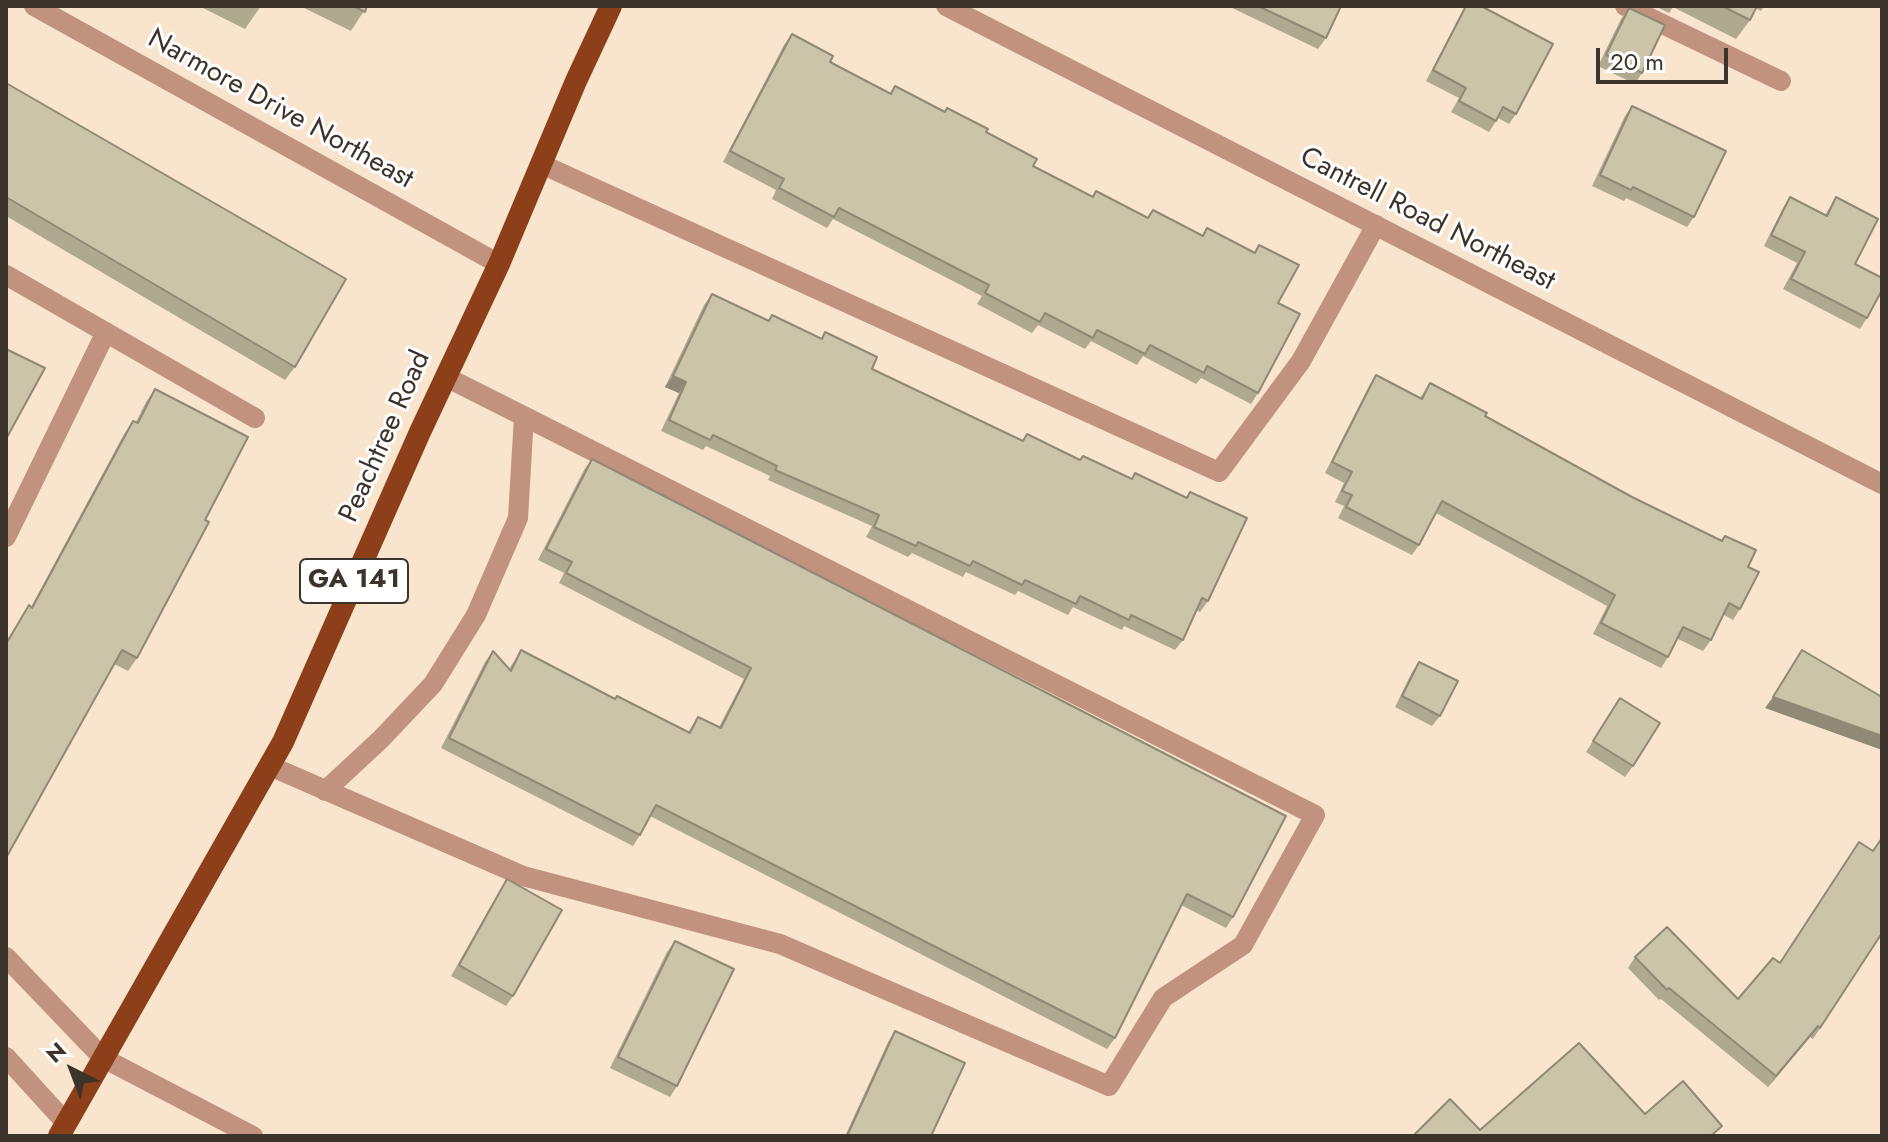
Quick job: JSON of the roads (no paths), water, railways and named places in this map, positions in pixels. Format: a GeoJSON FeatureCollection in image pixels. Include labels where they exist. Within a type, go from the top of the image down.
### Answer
{"type":"FeatureCollection","features":[{"type":"Feature","properties":{"kind":"highway","name":"Peachtree Road"},"geometry":{"type":"LineString","coordinates":[[62,1130],[283,742],[499,264],[611,6]]}},
{"type":"Feature","properties":{"kind":"street","name":"Narmore Drive Northeast"},"geometry":{"type":"LineString","coordinates":[[34,6],[499,264]]}},
{"type":"Feature","properties":{"kind":"street","name":"Cantrell Road Northeast"},"geometry":{"type":"LineString","coordinates":[[946,6],[1882,484]]}},
{"type":"Feature","properties":{"kind":"street"},"geometry":{"type":"LineString","coordinates":[[1625,6],[1781,81]]}},
{"type":"Feature","properties":{"kind":"street"},"geometry":{"type":"LineString","coordinates":[[541,164],[1219,472],[1301,361],[1376,225]]}},
{"type":"Feature","properties":{"kind":"street"},"geometry":{"type":"LineString","coordinates":[[6,275],[255,418]]}},
{"type":"Feature","properties":{"kind":"street"},"geometry":{"type":"LineString","coordinates":[[6,537],[106,332]]}},
{"type":"Feature","properties":{"kind":"street"},"geometry":{"type":"LineString","coordinates":[[270,766],[523,876],[780,944],[1109,1086],[1163,998],[1243,945],[1315,815],[446,377]]}},
{"type":"Feature","properties":{"kind":"street"},"geometry":{"type":"LineString","coordinates":[[325,791],[381,739],[433,684],[476,615],[518,518],[524,416]]}},
{"type":"Feature","properties":{"kind":"street"},"geometry":{"type":"LineString","coordinates":[[6,957],[103,1058],[253,1136]]}},
{"type":"Feature","properties":{"kind":"street"},"geometry":{"type":"LineString","coordinates":[[6,1057],[62,1130]]}}]}
